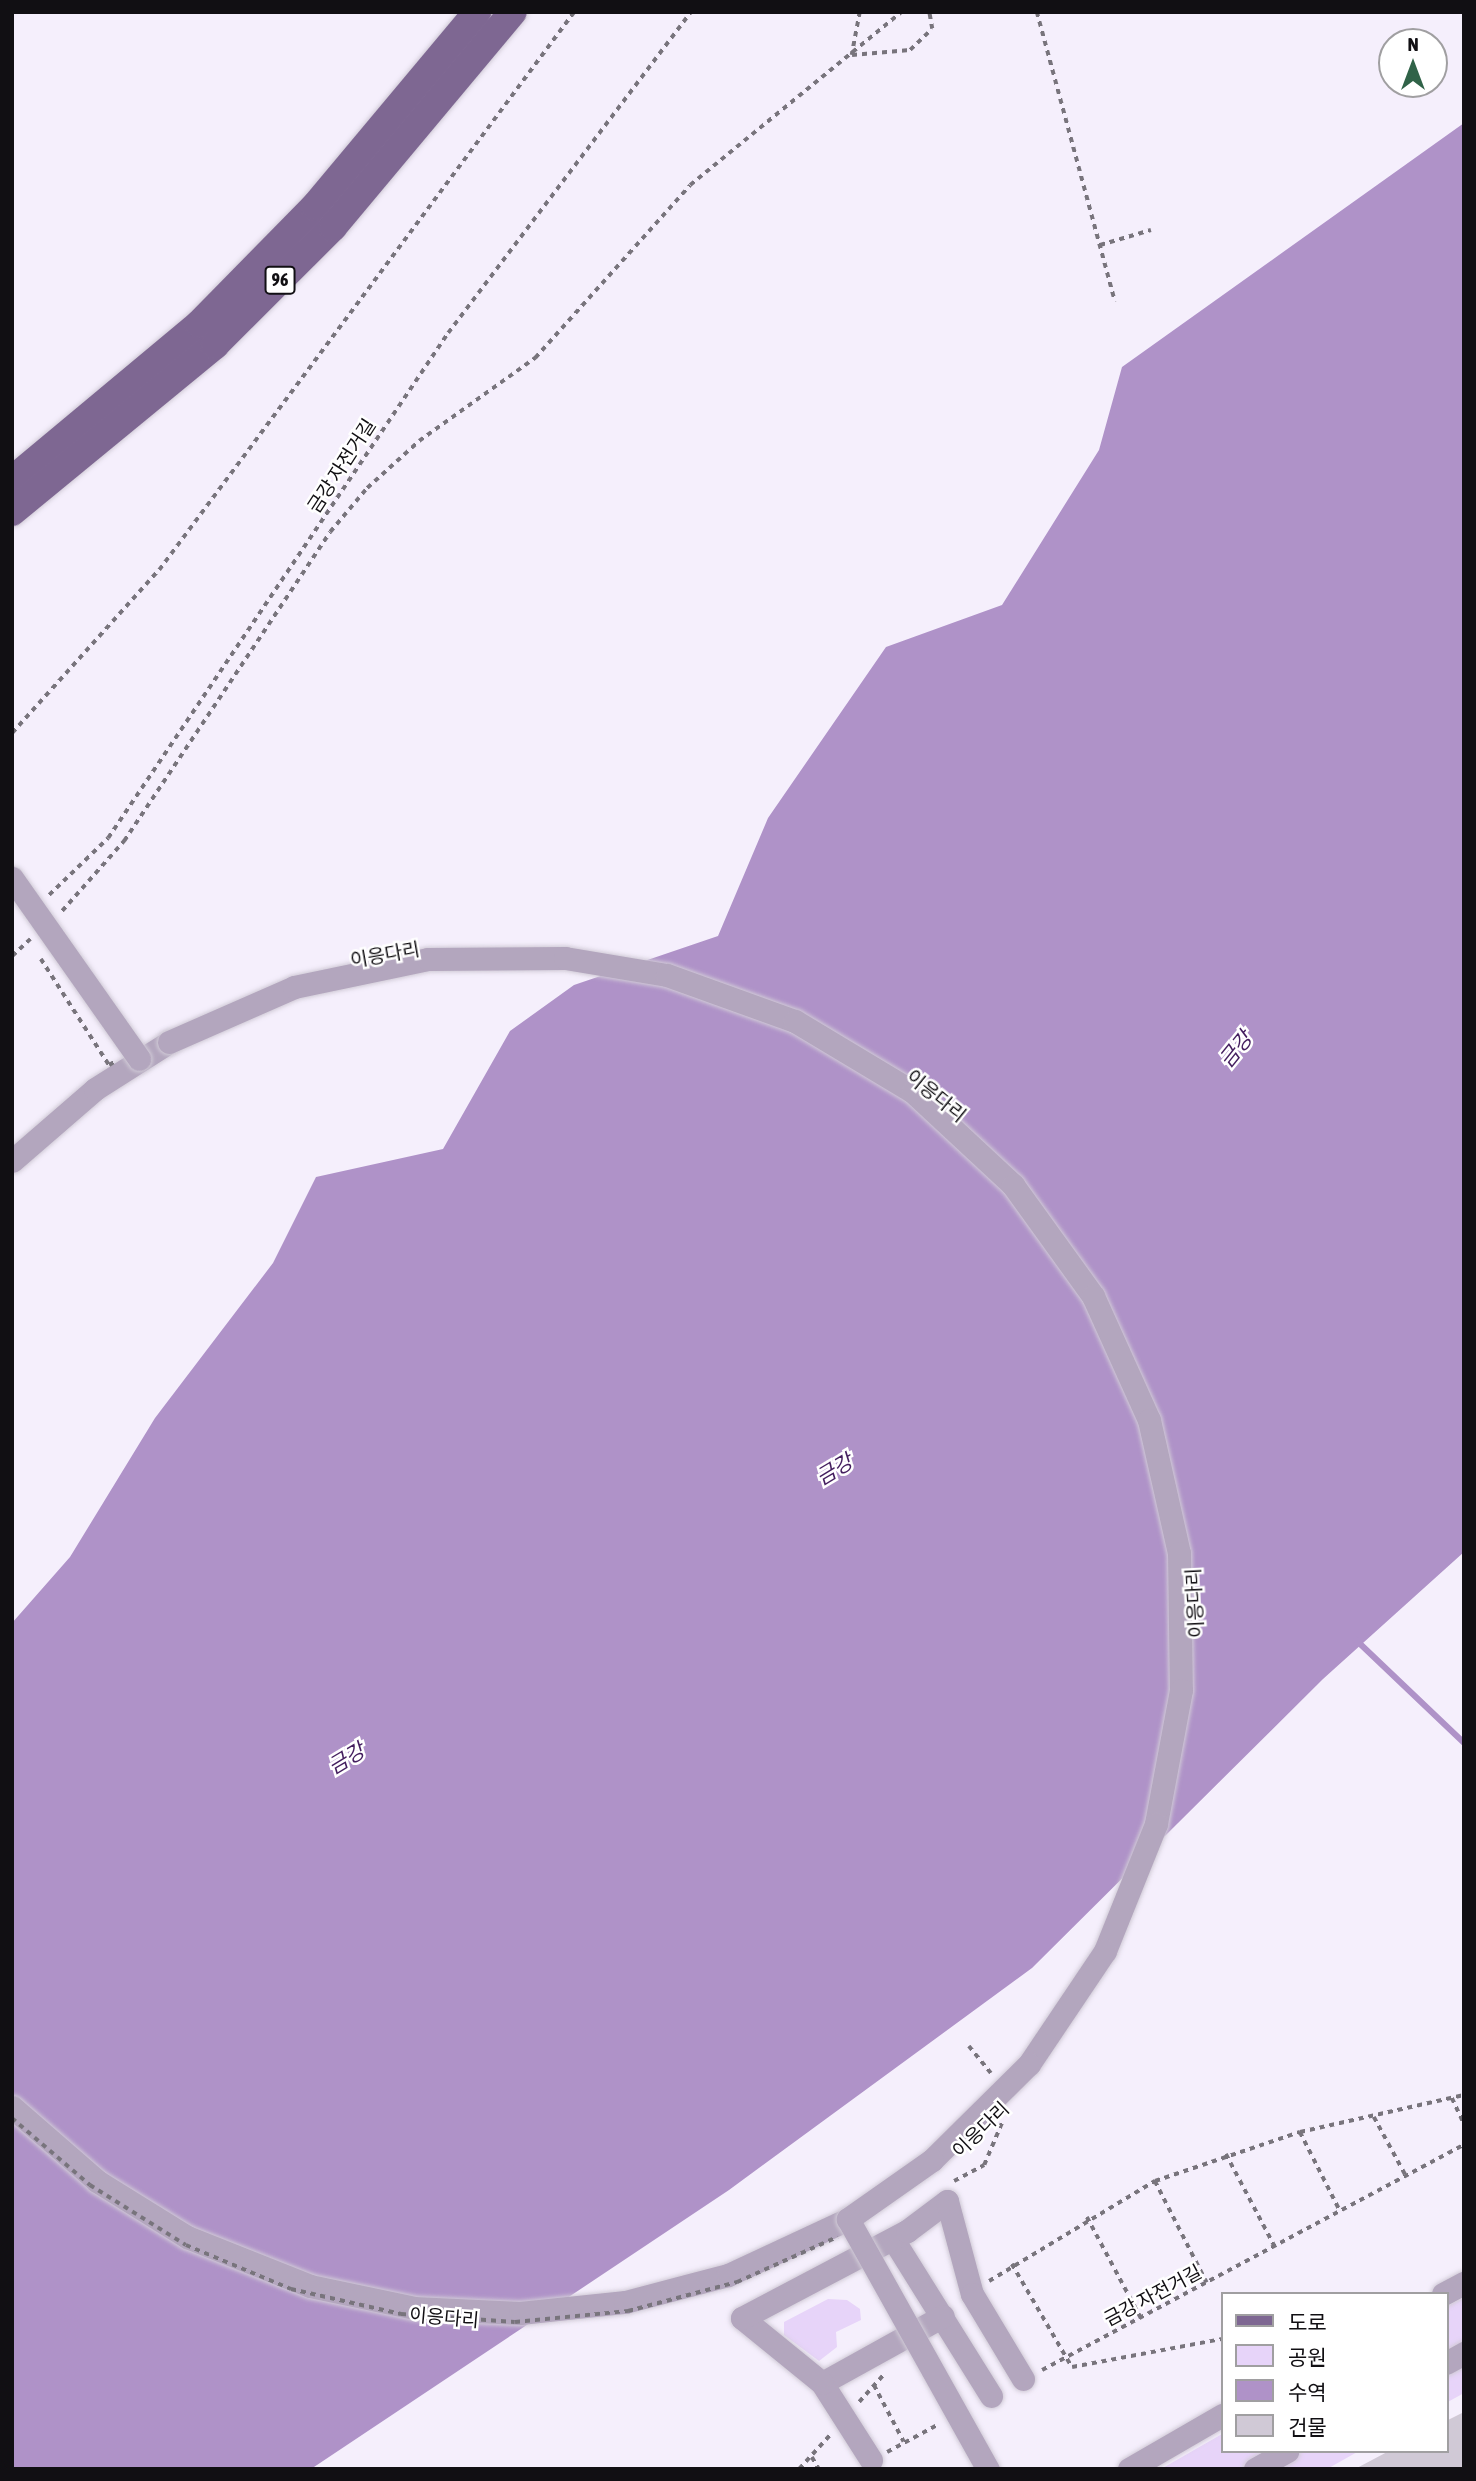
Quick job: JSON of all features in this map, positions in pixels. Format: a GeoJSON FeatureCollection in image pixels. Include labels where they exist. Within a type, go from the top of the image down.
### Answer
{"type":"FeatureCollection","features":[{"type":"Feature","properties":{"kind":"main road","name":"96"},"geometry":{"type":"LineString","coordinates":[[12,480],[199,324],[315,206],[477,12]]}},
{"type":"Feature","properties":{"kind":"main road","name":"96"},"geometry":{"type":"LineString","coordinates":[[12,512],[204,354],[303,257],[513,12]]}},
{"type":"Feature","properties":{"kind":"street"},"geometry":{"type":"LineString","coordinates":[[12,878],[129,1059]]}},
{"type":"Feature","properties":{"kind":"street","name":"이응다리"},"geometry":{"type":"LineString","coordinates":[[12,1161],[129,1059],[262,998],[394,963],[531,956],[655,973],[775,1012],[903,1086],[1013,1185],[1081,1276],[1137,1388],[1174,1520],[1183,1656],[1165,1791],[1120,1920],[1050,2037],[958,2138],[847,2225],[753,2265],[638,2299],[520,2313],[414,2308],[310,2286],[187,2237],[97,2181],[12,2107]]}},
{"type":"Feature","properties":{"kind":"street"},"geometry":{"type":"LineString","coordinates":[[872,2460],[822,2384],[742,2318],[893,2239],[947,2201],[972,2294],[999,2346],[1024,2379]]}},
{"type":"Feature","properties":{"kind":"street"},"geometry":{"type":"LineString","coordinates":[[847,2225],[988,2469]]}},
{"type":"Feature","properties":{"kind":"street"},"geometry":{"type":"LineString","coordinates":[[893,2239],[991,2396]]}},
{"type":"Feature","properties":{"kind":"street"},"geometry":{"type":"LineString","coordinates":[[1447,2292],[1464,2283]]}},
{"type":"Feature","properties":{"kind":"street"},"geometry":{"type":"LineString","coordinates":[[822,2384],[943,2316]]}},
{"type":"Feature","properties":{"kind":"street"},"geometry":{"type":"LineString","coordinates":[[971,2363],[999,2346]]}},
{"type":"Feature","properties":{"kind":"street"},"geometry":{"type":"LineString","coordinates":[[1448,2361],[1464,2353]]}},
{"type":"Feature","properties":{"kind":"street"},"geometry":{"type":"LineString","coordinates":[[1129,2469],[1220,2416]]}},
{"type":"Feature","properties":{"kind":"street"},"geometry":{"type":"LineString","coordinates":[[1255,2469],[1283,2453]]}},
{"type":"Feature","properties":{"kind":"path"},"geometry":{"type":"LineString","coordinates":[[12,733],[159,569],[574,12]]}},
{"type":"Feature","properties":{"kind":"path","name":"금강 자전거길"},"geometry":{"type":"LineString","coordinates":[[41,902],[108,838],[447,333],[691,12]]}},
{"type":"Feature","properties":{"kind":"path"},"geometry":{"type":"LineString","coordinates":[[852,55],[860,12]]}},
{"type":"Feature","properties":{"kind":"path"},"geometry":{"type":"LineString","coordinates":[[53,920],[124,841],[330,532],[367,488],[419,441],[535,358],[690,186],[901,12]]}},
{"type":"Feature","properties":{"kind":"path"},"geometry":{"type":"LineString","coordinates":[[896,15],[911,12]]}},
{"type":"Feature","properties":{"kind":"path"},"geometry":{"type":"LineString","coordinates":[[852,55],[910,50],[932,29],[929,12]]}},
{"type":"Feature","properties":{"kind":"path"},"geometry":{"type":"LineString","coordinates":[[1037,12],[1115,302]]}},
{"type":"Feature","properties":{"kind":"path"},"geometry":{"type":"LineString","coordinates":[[1100,245],[1151,230]]}},
{"type":"Feature","properties":{"kind":"path"},"geometry":{"type":"LineString","coordinates":[[24,928],[109,1065],[129,1059]]}},
{"type":"Feature","properties":{"kind":"path"},"geometry":{"type":"LineString","coordinates":[[12,956],[37,933]]}},
{"type":"Feature","properties":{"kind":"path"},"geometry":{"type":"LineString","coordinates":[[1220,2339],[1093,2366],[1072,2367],[1064,2359],[1012,2264],[1087,2217],[1155,2181],[1226,2154],[1300,2132],[1464,2095]]}},
{"type":"Feature","properties":{"kind":"path"},"geometry":{"type":"LineString","coordinates":[[1452,2098],[1464,2124]]}},
{"type":"Feature","properties":{"kind":"path","name":"이응다리"},"geometry":{"type":"LineString","coordinates":[[991,2123],[1000,2113]]}},
{"type":"Feature","properties":{"kind":"path"},"geometry":{"type":"LineString","coordinates":[[1374,2117],[1406,2176]]}},
{"type":"Feature","properties":{"kind":"path","name":"이응다리"},"geometry":{"type":"LineString","coordinates":[[12,2118],[108,2198],[206,2255],[313,2295],[412,2316],[514,2322],[628,2311],[737,2282],[847,2225]]}},
{"type":"Feature","properties":{"kind":"path"},"geometry":{"type":"LineString","coordinates":[[1300,2132],[1340,2211]]}},
{"type":"Feature","properties":{"kind":"path","name":"금강 자전거길"},"geometry":{"type":"LineString","coordinates":[[1024,2379],[1464,2145]]}},
{"type":"Feature","properties":{"kind":"path"},"geometry":{"type":"LineString","coordinates":[[1226,2154],[1275,2247]]}},
{"type":"Feature","properties":{"kind":"path"},"geometry":{"type":"LineString","coordinates":[[1155,2181],[1207,2283]]}},
{"type":"Feature","properties":{"kind":"path"},"geometry":{"type":"LineString","coordinates":[[1087,2217],[1142,2318]]}},
{"type":"Feature","properties":{"kind":"path"},"geometry":{"type":"LineString","coordinates":[[874,2385],[904,2443]]}},
{"type":"Feature","properties":{"kind":"path"},"geometry":{"type":"LineString","coordinates":[[872,2460],[951,2417]]}},
{"type":"Feature","properties":{"kind":"path"},"geometry":{"type":"LineString","coordinates":[[811,2457],[818,2469]]}},
{"type":"Feature","properties":{"kind":"green space"},"geometry":{"type":"Polygon","coordinates":[[[1464,2297],[1464,2393],[1448,2402],[1448,2306],[1464,2297]]]}},
{"type":"Feature","properties":{"kind":"green space"},"geometry":{"type":"Polygon","coordinates":[[[828,2299],[847,2300],[860,2309],[861,2320],[836,2332],[837,2347],[819,2361],[784,2335],[784,2322],[828,2299]]]}},
{"type":"Feature","properties":{"kind":"green space"},"geometry":{"type":"Polygon","coordinates":[[[1220,2435],[1220,2453],[1355,2453],[1327,2469],[1161,2469],[1220,2435]]]}},
{"type":"Feature","properties":{"kind":"water","name":"금강"},"geometry":{"type":"Polygon","coordinates":[[[1464,123],[1464,1552],[1323,1679],[1032,1968],[729,2190],[311,2469],[12,2469],[12,1623],[70,1557],[155,1418],[273,1263],[316,1177],[443,1149],[510,1031],[574,985],[718,936],[768,818],[886,647],[1002,605],[1099,450],[1122,367],[1464,123]]]}},
{"type":"Feature","properties":{"kind":"building"},"geometry":{"type":"Polygon","coordinates":[[[1464,2412],[1464,2469],[1355,2469],[1385,2453],[1448,2453],[1448,2420],[1464,2412]]]}},
{"type":"Feature","properties":{"kind":"waterway"},"geometry":{"type":"LineString","coordinates":[[1356,1640],[1464,1743]]}}]}
